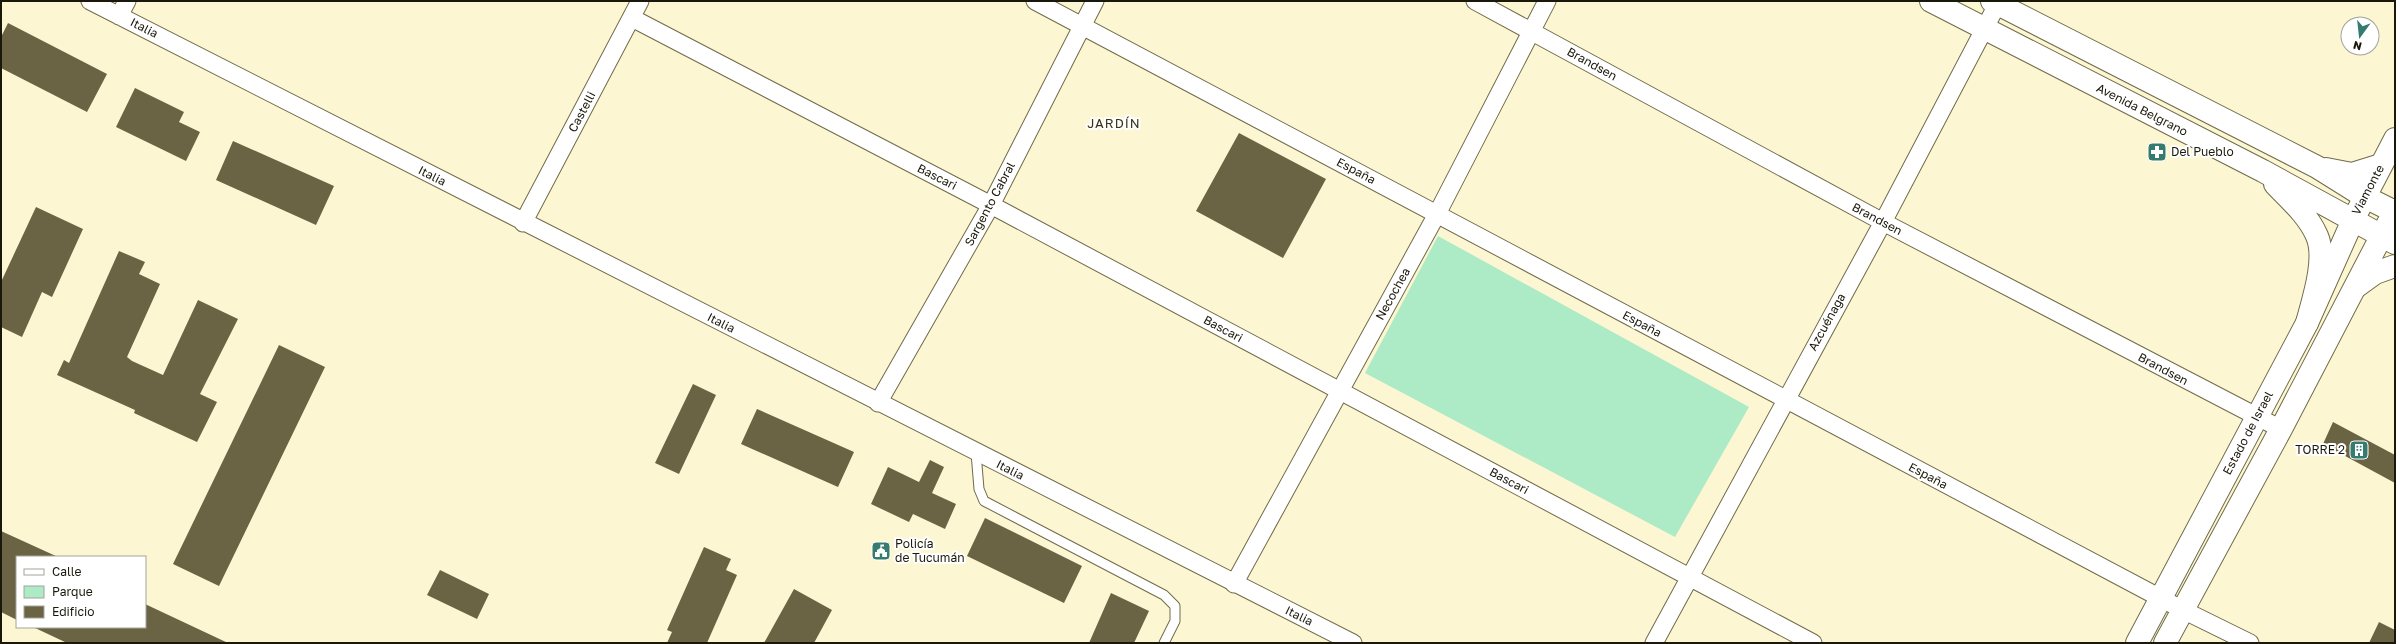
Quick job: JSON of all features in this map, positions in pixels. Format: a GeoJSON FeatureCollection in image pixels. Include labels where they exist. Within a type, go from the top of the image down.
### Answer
{"type":"FeatureCollection","features":[{"type":"Feature","properties":{"kind":"main road","name":"Avenida Belgrano"},"geometry":{"type":"LineString","coordinates":[[1931,1],[2263,171],[2389,239]]}},
{"type":"Feature","properties":{"kind":"main road"},"geometry":{"type":"LineString","coordinates":[[1996,2],[2317,167],[2365,197],[2395,211],[2389,239],[2357,286],[2165,643]]}},
{"type":"Feature","properties":{"kind":"main road","name":"Viamonte"},"geometry":{"type":"LineString","coordinates":[[2353,220],[2395,139]]}},
{"type":"Feature","properties":{"kind":"main road"},"geometry":{"type":"LineString","coordinates":[[2317,167],[2352,174],[2381,165]]}},
{"type":"Feature","properties":{"kind":"main road"},"geometry":{"type":"LineString","coordinates":[[2263,171],[2304,215],[2318,238],[2320,266],[2307,323]]}},
{"type":"Feature","properties":{"kind":"main road","name":"Estado de Israel"},"geometry":{"type":"LineString","coordinates":[[2137,643],[2307,323],[2353,220]]}},
{"type":"Feature","properties":{"kind":"main road"},"geometry":{"type":"LineString","coordinates":[[2357,286],[2375,273],[2395,266]]}},
{"type":"Feature","properties":{"kind":"street","name":"Italia"},"geometry":{"type":"LineString","coordinates":[[90,1],[123,8],[523,223],[1353,643]]}},
{"type":"Feature","properties":{"kind":"street","name":"Castelli"},"geometry":{"type":"LineString","coordinates":[[523,223],[640,1]]}},
{"type":"Feature","properties":{"kind":"street","name":"España"},"geometry":{"type":"LineString","coordinates":[[1036,1],[1784,400],[2161,599],[2250,643]]}},
{"type":"Feature","properties":{"kind":"street","name":"Sargento Cabral"},"geometry":{"type":"LineString","coordinates":[[878,403],[991,205],[1095,1]]}},
{"type":"Feature","properties":{"kind":"street","name":"Brandsen"},"geometry":{"type":"LineString","coordinates":[[1476,1],[1883,222],[2256,418],[2281,429]]}},
{"type":"Feature","properties":{"kind":"street","name":"Necochea"},"geometry":{"type":"LineString","coordinates":[[1234,584],[1437,214],[1547,1]]}},
{"type":"Feature","properties":{"kind":"street","name":"Azcuénaga"},"geometry":{"type":"LineString","coordinates":[[1654,643],[1784,400],[1883,222],[1984,29],[1996,2]]}},
{"type":"Feature","properties":{"kind":"street","name":"Bascari"},"geometry":{"type":"LineString","coordinates":[[632,18],[991,205],[1689,576],[1812,643]]}},
{"type":"Feature","properties":{"kind":"lane"},"geometry":{"type":"LineString","coordinates":[[976,453],[979,489],[984,501],[1164,595],[1175,606],[1175,622],[1164,643]]}},
{"type":"Feature","properties":{"kind":"green space"},"geometry":{"type":"Polygon","coordinates":[[[1438,236],[1749,407],[1675,537],[1365,373],[1438,236]]]}},
{"type":"Feature","properties":{"kind":"building"},"geometry":{"type":"Polygon","coordinates":[[[8,23],[107,74],[87,112],[1,68],[1,37],[8,23]]]}},
{"type":"Feature","properties":{"kind":"building"},"geometry":{"type":"Polygon","coordinates":[[[135,88],[184,112],[179,122],[200,132],[186,161],[116,127],[135,88]]]}},
{"type":"Feature","properties":{"kind":"building"},"geometry":{"type":"Polygon","coordinates":[[[1239,133],[1326,179],[1283,258],[1196,211],[1239,133]]]}},
{"type":"Feature","properties":{"kind":"building"},"geometry":{"type":"Polygon","coordinates":[[[233,141],[334,186],[316,225],[216,180],[233,141]]]}},
{"type":"Feature","properties":{"kind":"building"},"geometry":{"type":"Polygon","coordinates":[[[36,207],[83,229],[52,297],[42,292],[22,337],[1,327],[1,282],[36,207]]]}},
{"type":"Feature","properties":{"kind":"building"},"geometry":{"type":"Polygon","coordinates":[[[119,251],[145,262],[139,274],[160,284],[127,357],[132,361],[163,375],[198,300],[238,319],[200,394],[217,402],[197,442],[134,413],[135,410],[57,375],[64,360],[69,363],[119,251]]]}},
{"type":"Feature","properties":{"kind":"building"},"geometry":{"type":"Polygon","coordinates":[[[279,345],[325,367],[219,586],[173,564],[279,345]]]}},
{"type":"Feature","properties":{"kind":"building"},"geometry":{"type":"Polygon","coordinates":[[[693,384],[716,395],[679,474],[655,463],[693,384]]]}},
{"type":"Feature","properties":{"kind":"building"},"geometry":{"type":"Polygon","coordinates":[[[757,409],[854,452],[838,487],[741,444],[757,409]]]}},
{"type":"Feature","properties":{"kind":"building","name":"TORRE 2"},"geometry":{"type":"Polygon","coordinates":[[[2333,422],[2395,455],[2395,483],[2323,444],[2333,422]]]}},
{"type":"Feature","properties":{"kind":"building"},"geometry":{"type":"Polygon","coordinates":[[[930,460],[944,467],[932,493],[956,504],[945,529],[913,514],[909,522],[871,504],[888,467],[919,482],[930,460]]]}},
{"type":"Feature","properties":{"kind":"building"},"geometry":{"type":"Polygon","coordinates":[[[985,518],[1082,566],[1064,603],[967,556],[985,518]]]}},
{"type":"Feature","properties":{"kind":"building"},"geometry":{"type":"Polygon","coordinates":[[[1,531],[56,556],[16,556],[16,620],[1,612],[1,531]]]}},
{"type":"Feature","properties":{"kind":"building"},"geometry":{"type":"Polygon","coordinates":[[[704,547],[731,559],[726,570],[737,575],[707,643],[667,643],[672,632],[667,630],[704,547]]]}},
{"type":"Feature","properties":{"kind":"building"},"geometry":{"type":"Polygon","coordinates":[[[440,570],[489,594],[477,619],[427,595],[440,570]]]}},
{"type":"Feature","properties":{"kind":"building"},"geometry":{"type":"Polygon","coordinates":[[[794,589],[832,610],[814,643],[764,643],[794,589]]]}},
{"type":"Feature","properties":{"kind":"building"},"geometry":{"type":"Polygon","coordinates":[[[1111,593],[1149,611],[1134,643],[1089,643],[1111,593]]]}},
{"type":"Feature","properties":{"kind":"building"},"geometry":{"type":"Polygon","coordinates":[[[146,604],[228,643],[67,643],[35,628],[146,628],[146,604]]]}},
{"type":"Feature","properties":{"kind":"building"},"geometry":{"type":"Polygon","coordinates":[[[2379,622],[2395,630],[2395,643],[2369,643],[2379,622]]]}},
{"type":"Feature","properties":{"kind":"place","name":"Del Pueblo"},"geometry":{"type":"Point","coordinates":[2157,152]}},
{"type":"Feature","properties":{"kind":"place","name":"TORRE 2"},"geometry":{"type":"Point","coordinates":[2359,450]}},
{"type":"Feature","properties":{"kind":"place","name":"Policía de Tucumán"},"geometry":{"type":"Point","coordinates":[881,551]}},
{"type":"Feature","properties":{"kind":"district","name":"JARDÍN"},"geometry":{"type":"Point","coordinates":[1114,123]}}]}
